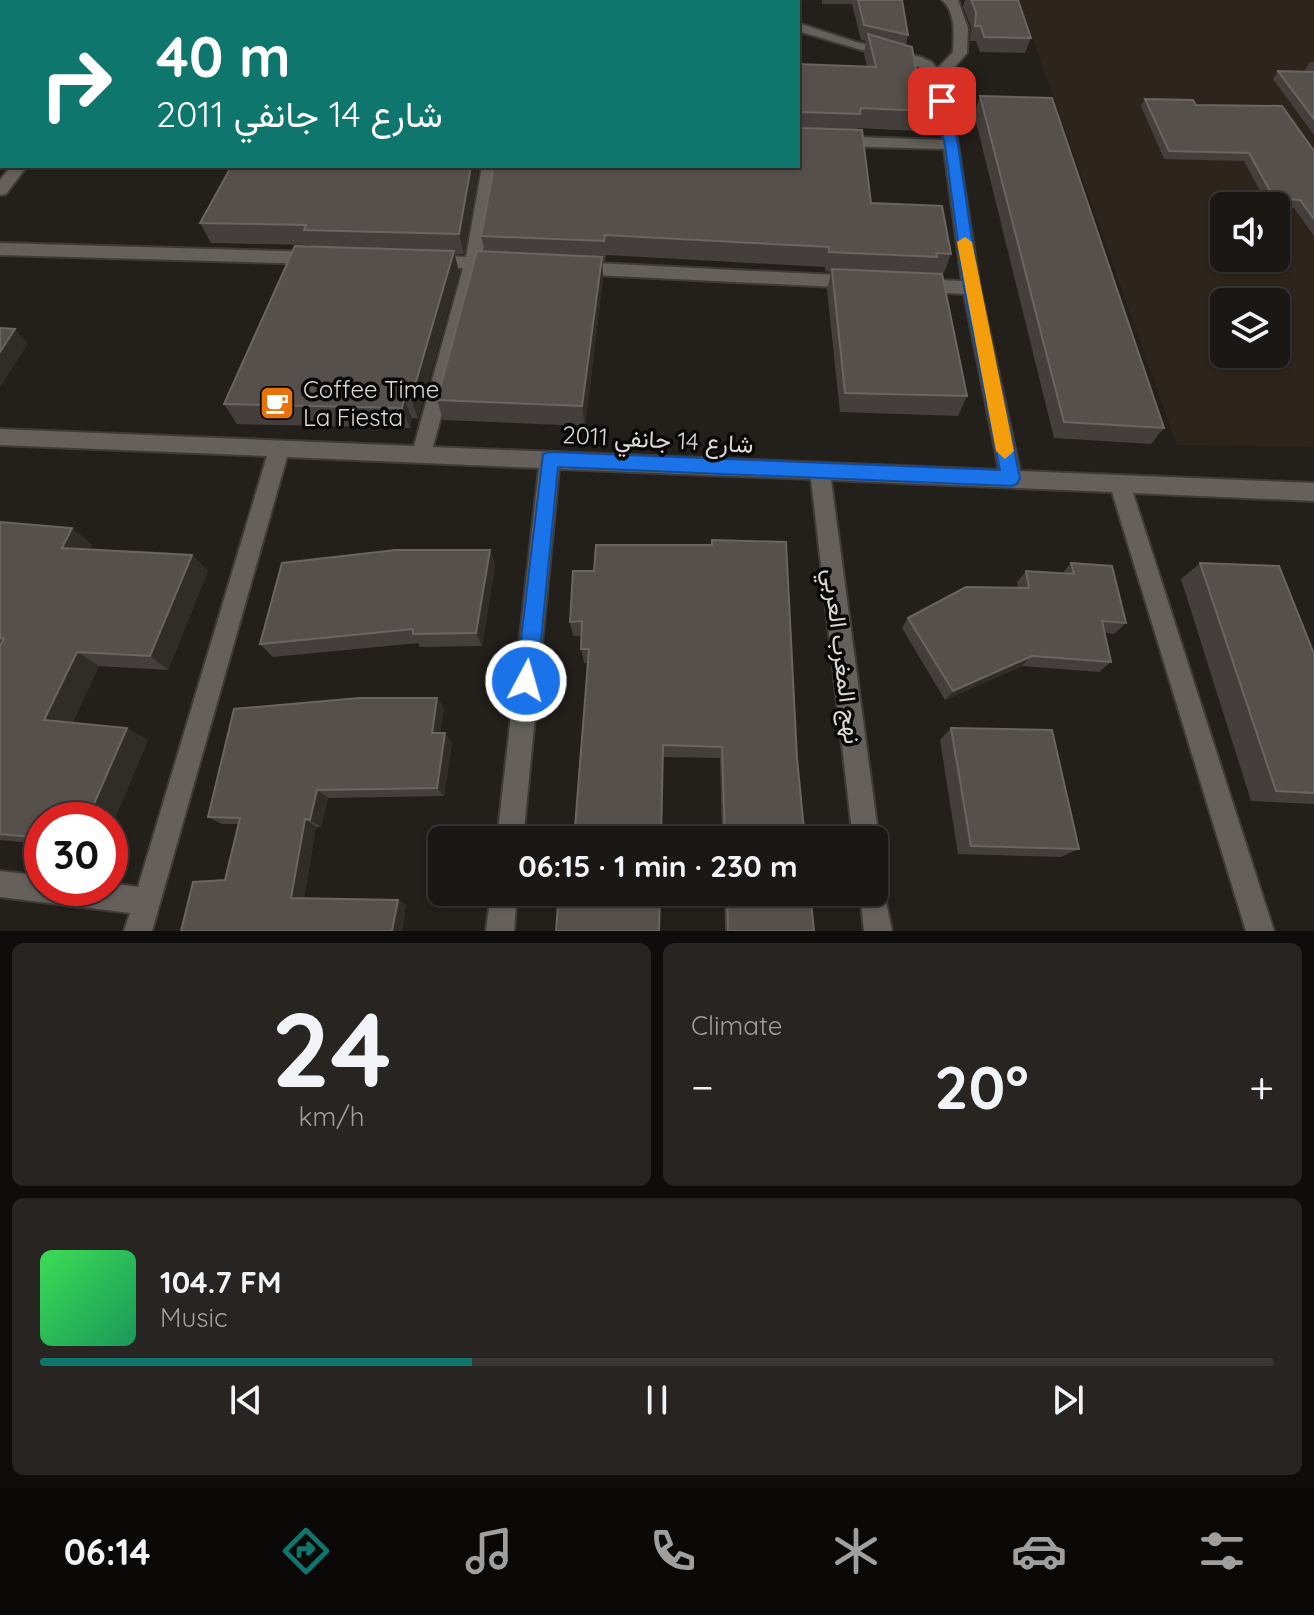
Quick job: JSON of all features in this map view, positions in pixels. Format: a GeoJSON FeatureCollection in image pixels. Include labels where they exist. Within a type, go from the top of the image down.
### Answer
{"type":"FeatureCollection","features":[{"type":"Feature","properties":{"kind":"street"},"geometry":{"type":"LineString","coordinates":[[937,78],[960,53],[961,28],[954,3],[948,0]]}},
{"type":"Feature","properties":{"kind":"street"},"geometry":{"type":"LineString","coordinates":[[800,28],[852,45],[916,60],[927,65],[937,78],[951,145],[971,288],[1011,478]]}},
{"type":"Feature","properties":{"kind":"street"},"geometry":{"type":"LineString","coordinates":[[800,140],[951,145]]}},
{"type":"Feature","properties":{"kind":"street"},"geometry":{"type":"LineString","coordinates":[[0,190],[17,168]]}},
{"type":"Feature","properties":{"kind":"street"},"geometry":{"type":"LineString","coordinates":[[422,453],[473,263],[490,168]]}},
{"type":"Feature","properties":{"kind":"street"},"geometry":{"type":"LineString","coordinates":[[0,249],[331,259]]}},
{"type":"Feature","properties":{"kind":"street"},"geometry":{"type":"LineString","coordinates":[[410,261],[520,265]]}},
{"type":"Feature","properties":{"kind":"street"},"geometry":{"type":"LineString","coordinates":[[551,267],[971,288]]}},
{"type":"Feature","properties":{"kind":"street","name":"شارع 14 جانفي 2011"},"geometry":{"type":"LineString","coordinates":[[0,437],[1314,492]]}},
{"type":"Feature","properties":{"kind":"street"},"geometry":{"type":"LineString","coordinates":[[138,931],[279,449]]}},
{"type":"Feature","properties":{"kind":"street"},"geometry":{"type":"LineString","coordinates":[[511,826],[550,459]]}},
{"type":"Feature","properties":{"kind":"street","name":"نهج المغرب العربي"},"geometry":{"type":"LineString","coordinates":[[820,472],[864,826]]}},
{"type":"Feature","properties":{"kind":"street"},"geometry":{"type":"LineString","coordinates":[[1119,482],[1260,931]]}},
{"type":"Feature","properties":{"kind":"street"},"geometry":{"type":"LineString","coordinates":[[0,884],[146,901]]}},
{"type":"Feature","properties":{"kind":"street"},"geometry":{"type":"LineString","coordinates":[[500,931],[503,906]]}},
{"type":"Feature","properties":{"kind":"street"},"geometry":{"type":"LineString","coordinates":[[875,906],[878,931]]}},
{"type":"Feature","properties":{"kind":"shaded area"},"geometry":{"type":"Polygon","coordinates":[[[1019,0],[1314,0],[1314,447],[1177,445],[1019,0]]]}},
{"type":"Feature","properties":{"kind":"building"},"geometry":{"type":"Polygon","coordinates":[[[858,0],[902,0],[908,35],[864,25],[858,0]]]}},
{"type":"Feature","properties":{"kind":"building"},"geometry":{"type":"Polygon","coordinates":[[[971,0],[1018,0],[1031,38],[984,37],[981,26],[975,26],[976,12],[971,0]]]}},
{"type":"Feature","properties":{"kind":"building"},"geometry":{"type":"Polygon","coordinates":[[[868,34],[912,47],[923,111],[861,108],[860,114],[801,112],[800,116],[800,64],[876,67],[868,34]]]}},
{"type":"Feature","properties":{"kind":"building"},"geometry":{"type":"Polygon","coordinates":[[[1278,71],[1314,72],[1314,119],[1278,71]]]}},
{"type":"Feature","properties":{"kind":"building"},"geometry":{"type":"Polygon","coordinates":[[[980,96],[1052,98],[1164,428],[1064,422],[980,96]]]}},
{"type":"Feature","properties":{"kind":"building"},"geometry":{"type":"Polygon","coordinates":[[[1145,99],[1193,100],[1196,105],[1282,106],[1314,151],[1314,219],[1300,200],[1290,199],[1290,192],[1271,192],[1249,153],[1169,151],[1145,99]]]}},
{"type":"Feature","properties":{"kind":"building"},"geometry":{"type":"Polygon","coordinates":[[[800,127],[862,130],[871,203],[942,206],[951,254],[936,253],[937,257],[829,252],[829,247],[605,235],[604,241],[481,236],[494,168],[800,168],[800,127]]]}},
{"type":"Feature","properties":{"kind":"building"},"geometry":{"type":"Polygon","coordinates":[[[230,168],[471,168],[459,234],[304,230],[306,225],[200,223],[230,168]]]}},
{"type":"Feature","properties":{"kind":"building"},"geometry":{"type":"Polygon","coordinates":[[[295,246],[454,251],[411,399],[404,399],[402,408],[224,404],[295,246]]]}},
{"type":"Feature","properties":{"kind":"building"},"geometry":{"type":"Polygon","coordinates":[[[477,251],[602,257],[582,406],[437,400],[477,251]]]}},
{"type":"Feature","properties":{"kind":"building"},"geometry":{"type":"Polygon","coordinates":[[[832,269],[942,274],[967,396],[845,393],[832,269]]]}},
{"type":"Feature","properties":{"kind":"building"},"geometry":{"type":"Polygon","coordinates":[[[0,328],[15,329],[0,352],[0,328]]]}},
{"type":"Feature","properties":{"kind":"building"},"geometry":{"type":"Polygon","coordinates":[[[0,522],[72,528],[62,548],[192,555],[150,656],[77,652],[44,720],[127,728],[95,802],[24,802],[24,836],[0,834],[0,646],[4,639],[0,638],[0,522]]]}},
{"type":"Feature","properties":{"kind":"building"},"geometry":{"type":"Polygon","coordinates":[[[712,540],[786,542],[797,758],[804,826],[725,826],[722,747],[663,745],[661,826],[575,826],[589,649],[581,649],[582,621],[570,622],[573,571],[594,571],[596,545],[712,545],[712,540]]]}},
{"type":"Feature","properties":{"kind":"building"},"geometry":{"type":"Polygon","coordinates":[[[396,550],[490,550],[476,633],[413,634],[413,629],[260,644],[282,563],[396,550]]]}},
{"type":"Feature","properties":{"kind":"building"},"geometry":{"type":"Polygon","coordinates":[[[1071,563],[1112,566],[1126,623],[1102,621],[1111,662],[1032,656],[953,691],[908,618],[966,587],[1029,588],[1026,571],[1074,574],[1071,563]]]}},
{"type":"Feature","properties":{"kind":"building"},"geometry":{"type":"Polygon","coordinates":[[[1200,563],[1279,566],[1314,654],[1314,793],[1276,791],[1200,563]]]}},
{"type":"Feature","properties":{"kind":"building"},"geometry":{"type":"Polygon","coordinates":[[[359,698],[437,698],[432,733],[445,733],[437,788],[317,790],[310,820],[305,819],[291,898],[398,900],[392,931],[181,931],[193,882],[225,880],[240,818],[208,817],[234,709],[359,698]]]}},
{"type":"Feature","properties":{"kind":"building"},"geometry":{"type":"Polygon","coordinates":[[[951,728],[1052,730],[1079,849],[971,846],[951,728]]]}},
{"type":"Feature","properties":{"kind":"building"},"geometry":{"type":"Polygon","coordinates":[[[558,906],[660,906],[659,931],[556,931],[558,906]]]}},
{"type":"Feature","properties":{"kind":"building"},"geometry":{"type":"Polygon","coordinates":[[[727,906],[811,906],[814,931],[728,931],[727,906]]]}},
{"type":"Feature","properties":{"kind":"slow traffic"},"geometry":{"type":"LineString","coordinates":[[965,242],[971,288],[1005,451]]}},
{"type":"Feature","properties":{"kind":"place","name":"Coffee Time La Fiesta"},"geometry":{"type":"Point","coordinates":[277,403]}},
{"type":"Feature","properties":{"kind":"route"},"geometry":{"type":"LineString","coordinates":[[526,681],[550,459],[1011,478],[971,288],[942,101]]}}]}
